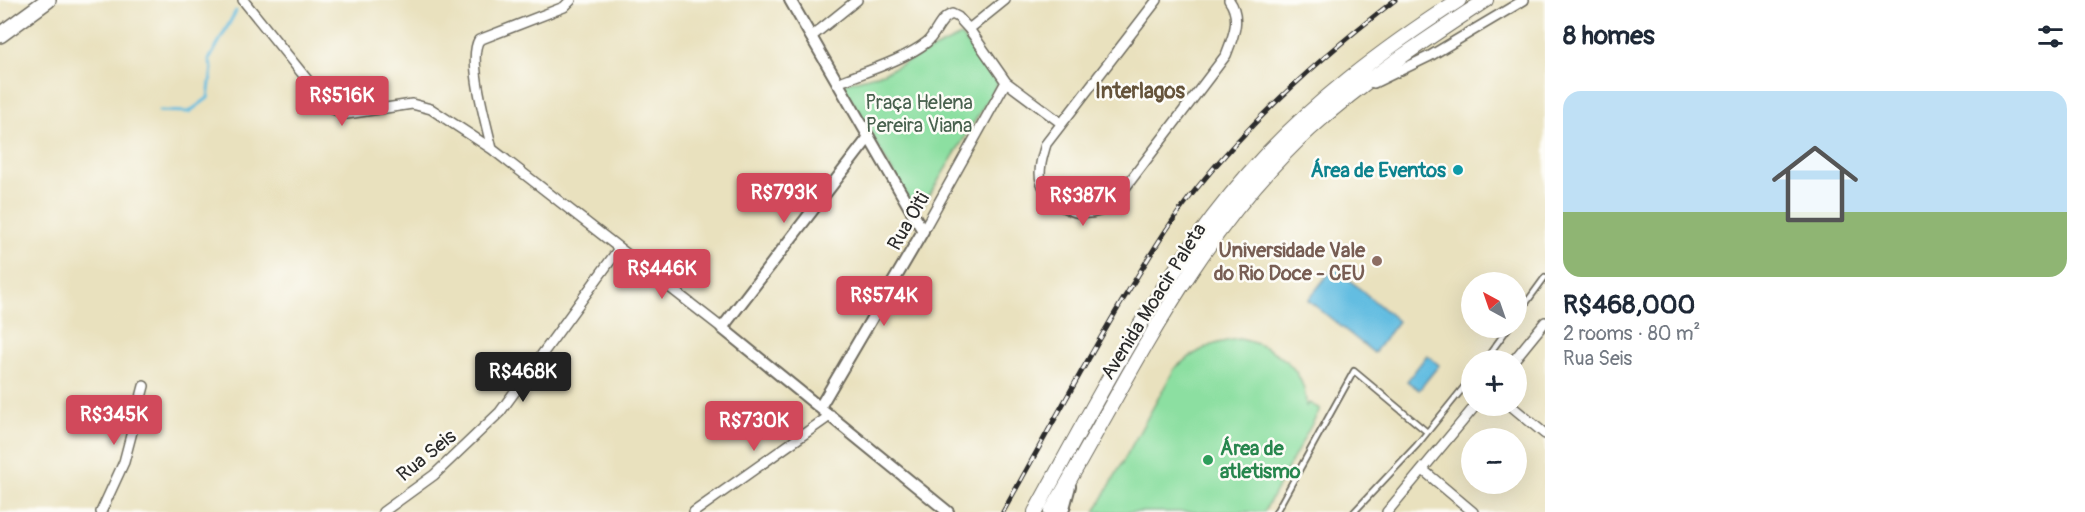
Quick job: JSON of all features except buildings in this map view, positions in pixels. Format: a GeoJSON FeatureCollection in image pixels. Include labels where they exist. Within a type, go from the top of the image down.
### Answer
{"type":"FeatureCollection","features":[{"type":"Feature","properties":{"kind":"highway"},"geometry":{"type":"LineString","coordinates":[[0,34],[48,0]]}},
{"type":"Feature","properties":{"kind":"main road","name":"Avenida Moacir Paleta"},"geometry":{"type":"LineString","coordinates":[[1035,512],[1103,390],[1168,282],[1214,216],[1250,172],[1303,118],[1350,77],[1401,38],[1460,0]]}},
{"type":"Feature","properties":{"kind":"main road","name":"Avenida Moacir Paleta"},"geometry":{"type":"LineString","coordinates":[[1052,512],[1139,354],[1176,293],[1214,238],[1272,168],[1310,129],[1357,91],[1403,55],[1486,0]]}},
{"type":"Feature","properties":{"kind":"street"},"geometry":{"type":"LineString","coordinates":[[492,150],[478,79],[476,45],[479,40],[564,7],[571,0]]}},
{"type":"Feature","properties":{"kind":"street"},"geometry":{"type":"LineString","coordinates":[[790,0],[923,231]]}},
{"type":"Feature","properties":{"kind":"street"},"geometry":{"type":"LineString","coordinates":[[811,37],[857,0]]}},
{"type":"Feature","properties":{"kind":"street"},"geometry":{"type":"LineString","coordinates":[[969,29],[1005,0]]}},
{"type":"Feature","properties":{"kind":"street"},"geometry":{"type":"LineString","coordinates":[[1158,0],[1046,144],[1040,169],[1041,180],[1050,198],[1066,210],[1085,213],[1100,211],[1118,197],[1226,55],[1235,33],[1237,16],[1229,0]]}},
{"type":"Feature","properties":{"kind":"street"},"geometry":{"type":"LineString","coordinates":[[1357,91],[1430,56],[1524,0]]}},
{"type":"Feature","properties":{"kind":"street"},"geometry":{"type":"LineString","coordinates":[[247,1],[330,108],[347,114],[412,104],[431,109],[492,150],[618,250],[722,328],[948,512]]}},
{"type":"Feature","properties":{"kind":"street"},"geometry":{"type":"LineString","coordinates":[[837,83],[916,49],[929,40],[946,17],[952,14],[969,29],[1006,82],[1061,123]]}},
{"type":"Feature","properties":{"kind":"street","name":"Rua Oiti"},"geometry":{"type":"LineString","coordinates":[[820,407],[923,231],[1006,82]]}},
{"type":"Feature","properties":{"kind":"street"},"geometry":{"type":"LineString","coordinates":[[722,328],[869,137]]}},
{"type":"Feature","properties":{"kind":"street","name":"Rua Seis"},"geometry":{"type":"LineString","coordinates":[[382,512],[434,475],[500,412],[618,250]]}},
{"type":"Feature","properties":{"kind":"street"},"geometry":{"type":"LineString","coordinates":[[1522,350],[1545,322]]}},
{"type":"Feature","properties":{"kind":"street"},"geometry":{"type":"LineString","coordinates":[[101,512],[124,462],[144,386]]}},
{"type":"Feature","properties":{"kind":"street"},"geometry":{"type":"LineString","coordinates":[[694,512],[831,415]]}},
{"type":"Feature","properties":{"kind":"street"},"geometry":{"type":"LineString","coordinates":[[1387,512],[1467,416]]}},
{"type":"Feature","properties":{"kind":"street"},"geometry":{"type":"LineString","coordinates":[[1523,416],[1545,434]]}},
{"type":"Feature","properties":{"kind":"street"},"geometry":{"type":"LineString","coordinates":[[1423,470],[1473,512]]}},
{"type":"Feature","properties":{"kind":"street"},"geometry":{"type":"LineString","coordinates":[[1063,512],[1074,474]]}},
{"type":"Feature","properties":{"kind":"lane"},"geometry":{"type":"LineString","coordinates":[[1527,302],[1545,277]]}},
{"type":"Feature","properties":{"kind":"lane"},"geometry":{"type":"LineString","coordinates":[[1276,512],[1354,371],[1427,432]]}},
{"type":"Feature","properties":{"kind":"lane"},"geometry":{"type":"LineString","coordinates":[[1354,512],[1427,432],[1461,390]]}},
{"type":"Feature","properties":{"kind":"green space","name":"Praça Helena Pereira Viana"},"geometry":{"type":"Polygon","coordinates":[[[961,36],[998,83],[924,204],[913,207],[842,84],[883,73],[961,36]]]}},
{"type":"Feature","properties":{"kind":"green space","name":"Área de atletismo"},"geometry":{"type":"Polygon","coordinates":[[[1239,339],[1264,347],[1286,360],[1300,380],[1305,392],[1306,406],[1309,403],[1320,409],[1264,512],[1095,512],[1175,368],[1205,348],[1239,339]]]}},
{"type":"Feature","properties":{"kind":"water"},"geometry":{"type":"Polygon","coordinates":[[[1334,267],[1398,321],[1374,353],[1308,300],[1334,267]]]}},
{"type":"Feature","properties":{"kind":"water"},"geometry":{"type":"Polygon","coordinates":[[[1427,355],[1439,365],[1419,390],[1407,381],[1427,355]]]}},
{"type":"Feature","properties":{"kind":"waterway"},"geometry":{"type":"LineString","coordinates":[[159,111],[189,112],[208,98],[212,68],[209,60],[236,11]]}},
{"type":"Feature","properties":{"kind":"railway"},"geometry":{"type":"LineString","coordinates":[[1003,512],[1108,324],[1177,214],[1242,136],[1290,88],[1395,0]]}},
{"type":"Feature","properties":{"kind":"place","name":"Área de Eventos"},"geometry":{"type":"Point","coordinates":[1458,170]}},
{"type":"Feature","properties":{"kind":"place","name":"Universidade Vale do Rio Doce - CEU"},"geometry":{"type":"Point","coordinates":[1377,261]}},
{"type":"Feature","properties":{"kind":"place","name":"Área de atletismo"},"geometry":{"type":"Point","coordinates":[1208,460]}},
{"type":"Feature","properties":{"kind":"district","name":"Interlagos"},"geometry":{"type":"Point","coordinates":[1140,91]}}]}
